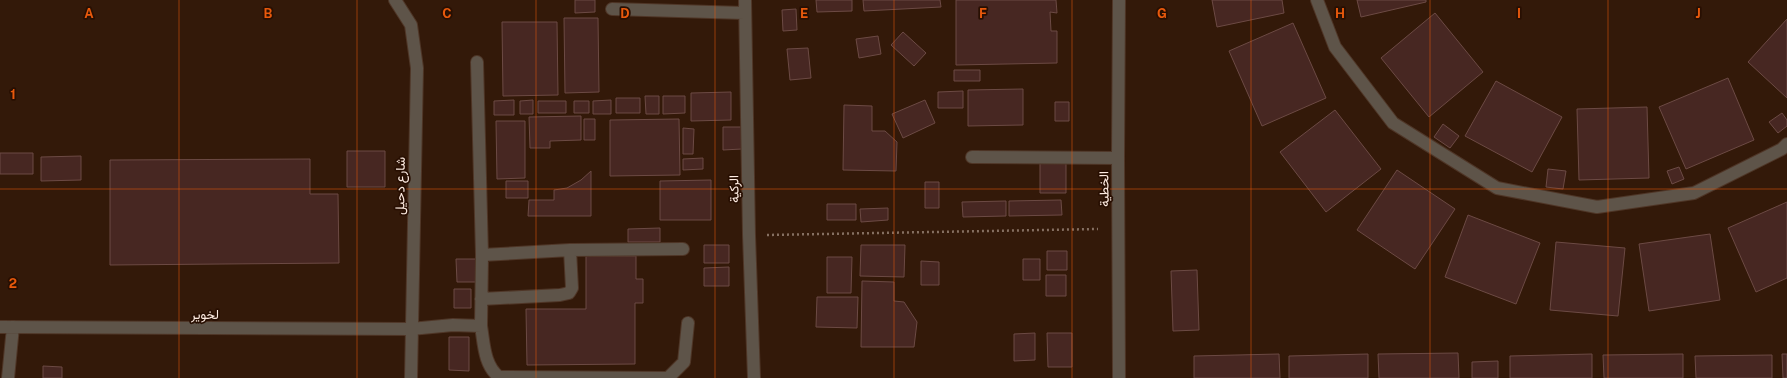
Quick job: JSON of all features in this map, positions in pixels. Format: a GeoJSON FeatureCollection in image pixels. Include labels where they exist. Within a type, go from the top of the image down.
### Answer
{"type":"FeatureCollection","features":[{"type":"Feature","properties":{"kind":"street","name":"شارع دحيل"},"geometry":{"type":"LineString","coordinates":[[395,0],[411,25],[417,68],[410,329],[411,378]]}},
{"type":"Feature","properties":{"kind":"street","name":"الركية"},"geometry":{"type":"LineString","coordinates":[[745,0],[744,13],[749,235],[754,378]]}},
{"type":"Feature","properties":{"kind":"street","name":"الخطية"},"geometry":{"type":"LineString","coordinates":[[1119,0],[1118,158],[1120,378]]}},
{"type":"Feature","properties":{"kind":"street"},"geometry":{"type":"LineString","coordinates":[[1317,0],[1335,47],[1393,123],[1497,188],[1597,207],[1694,193],[1782,149],[1787,144]]}},
{"type":"Feature","properties":{"kind":"street"},"geometry":{"type":"LineString","coordinates":[[612,10],[744,13]]}},
{"type":"Feature","properties":{"kind":"street"},"geometry":{"type":"LineString","coordinates":[[477,62],[482,255],[481,326],[488,363],[492,371],[499,377],[668,378],[684,362],[688,323]]}},
{"type":"Feature","properties":{"kind":"street"},"geometry":{"type":"LineString","coordinates":[[972,157],[1118,158]]}},
{"type":"Feature","properties":{"kind":"street"},"geometry":{"type":"LineString","coordinates":[[482,255],[570,250],[683,249]]}},
{"type":"Feature","properties":{"kind":"street"},"geometry":{"type":"LineString","coordinates":[[481,299],[560,295],[569,293],[572,288],[570,250]]}},
{"type":"Feature","properties":{"kind":"street","name":"لخوير"},"geometry":{"type":"LineString","coordinates":[[0,327],[410,329],[453,325],[481,326]]}},
{"type":"Feature","properties":{"kind":"street"},"geometry":{"type":"LineString","coordinates":[[8,378],[12,327]]}},
{"type":"Feature","properties":{"kind":"path"},"geometry":{"type":"LineString","coordinates":[[749,235],[1119,228]]}},
{"type":"Feature","properties":{"kind":"building"},"geometry":{"type":"Polygon","coordinates":[[[575,0],[595,0],[595,12],[575,13],[575,0]]]}},
{"type":"Feature","properties":{"kind":"building"},"geometry":{"type":"Polygon","coordinates":[[[816,0],[852,0],[852,11],[817,12],[816,0]]]}},
{"type":"Feature","properties":{"kind":"building"},"geometry":{"type":"Polygon","coordinates":[[[863,0],[940,0],[941,7],[864,11],[863,0]]]}},
{"type":"Feature","properties":{"kind":"building"},"geometry":{"type":"Polygon","coordinates":[[[956,0],[1056,0],[1057,13],[1050,12],[1051,31],[1057,31],[1057,63],[956,65],[956,0]]]}},
{"type":"Feature","properties":{"kind":"building"},"geometry":{"type":"Polygon","coordinates":[[[1212,0],[1282,0],[1284,13],[1217,27],[1212,0]]]}},
{"type":"Feature","properties":{"kind":"building"},"geometry":{"type":"Polygon","coordinates":[[[1357,0],[1426,0],[1426,2],[1361,17],[1357,0]]]}},
{"type":"Feature","properties":{"kind":"building"},"geometry":{"type":"Polygon","coordinates":[[[796,9],[797,30],[783,31],[782,10],[796,9]]]}},
{"type":"Feature","properties":{"kind":"building"},"geometry":{"type":"Polygon","coordinates":[[[1435,13],[1483,72],[1429,117],[1381,58],[1435,13]]]}},
{"type":"Feature","properties":{"kind":"building"},"geometry":{"type":"Polygon","coordinates":[[[564,18],[598,18],[599,92],[565,93],[564,18]]]}},
{"type":"Feature","properties":{"kind":"building"},"geometry":{"type":"Polygon","coordinates":[[[1787,19],[1787,98],[1748,62],[1787,19]]]}},
{"type":"Feature","properties":{"kind":"building"},"geometry":{"type":"Polygon","coordinates":[[[502,22],[557,22],[558,95],[503,96],[502,22]]]}},
{"type":"Feature","properties":{"kind":"building"},"geometry":{"type":"Polygon","coordinates":[[[1293,23],[1326,98],[1262,126],[1229,51],[1293,23]]]}},
{"type":"Feature","properties":{"kind":"building"},"geometry":{"type":"Polygon","coordinates":[[[903,32],[926,53],[914,66],[891,45],[903,32]]]}},
{"type":"Feature","properties":{"kind":"building"},"geometry":{"type":"Polygon","coordinates":[[[878,36],[881,54],[859,58],[856,39],[878,36]]]}},
{"type":"Feature","properties":{"kind":"building"},"geometry":{"type":"Polygon","coordinates":[[[808,48],[811,78],[790,80],[787,49],[808,48]]]}},
{"type":"Feature","properties":{"kind":"building"},"geometry":{"type":"Polygon","coordinates":[[[954,70],[980,70],[980,81],[954,81],[954,70]]]}},
{"type":"Feature","properties":{"kind":"building"},"geometry":{"type":"Polygon","coordinates":[[[1728,78],[1754,140],[1686,169],[1659,107],[1728,78]]]}},
{"type":"Feature","properties":{"kind":"building"},"geometry":{"type":"Polygon","coordinates":[[[1496,81],[1562,117],[1532,172],[1465,136],[1496,81]]]}},
{"type":"Feature","properties":{"kind":"building"},"geometry":{"type":"Polygon","coordinates":[[[1023,89],[1023,125],[968,126],[968,90],[1023,89]]]}},
{"type":"Feature","properties":{"kind":"building"},"geometry":{"type":"Polygon","coordinates":[[[963,91],[963,108],[938,108],[938,92],[963,91]]]}},
{"type":"Feature","properties":{"kind":"building"},"geometry":{"type":"Polygon","coordinates":[[[731,92],[731,120],[691,121],[691,93],[731,92]]]}},
{"type":"Feature","properties":{"kind":"building"},"geometry":{"type":"Polygon","coordinates":[[[645,96],[659,96],[659,114],[646,114],[645,96]]]}},
{"type":"Feature","properties":{"kind":"building"},"geometry":{"type":"Polygon","coordinates":[[[663,96],[685,96],[685,113],[663,114],[663,96]]]}},
{"type":"Feature","properties":{"kind":"building"},"geometry":{"type":"Polygon","coordinates":[[[616,98],[640,98],[640,113],[616,113],[616,98]]]}},
{"type":"Feature","properties":{"kind":"building"},"geometry":{"type":"Polygon","coordinates":[[[514,100],[514,115],[494,115],[494,101],[514,100]]]}},
{"type":"Feature","properties":{"kind":"building"},"geometry":{"type":"Polygon","coordinates":[[[533,100],[533,114],[520,114],[520,101],[533,100]]]}},
{"type":"Feature","properties":{"kind":"building"},"geometry":{"type":"Polygon","coordinates":[[[611,100],[611,114],[593,114],[593,101],[611,100]]]}},
{"type":"Feature","properties":{"kind":"building"},"geometry":{"type":"Polygon","coordinates":[[[925,100],[935,123],[903,138],[892,114],[925,100]]]}},
{"type":"Feature","properties":{"kind":"building"},"geometry":{"type":"Polygon","coordinates":[[[538,101],[566,101],[566,113],[538,113],[538,101]]]}},
{"type":"Feature","properties":{"kind":"building"},"geometry":{"type":"Polygon","coordinates":[[[574,101],[589,101],[589,113],[574,113],[574,101]]]}},
{"type":"Feature","properties":{"kind":"building"},"geometry":{"type":"Polygon","coordinates":[[[1055,102],[1069,102],[1069,121],[1055,121],[1055,102]]]}},
{"type":"Feature","properties":{"kind":"building"},"geometry":{"type":"Polygon","coordinates":[[[844,105],[872,106],[872,131],[885,131],[897,142],[896,171],[843,170],[844,105]]]}},
{"type":"Feature","properties":{"kind":"building"},"geometry":{"type":"Polygon","coordinates":[[[1647,107],[1649,178],[1579,180],[1577,109],[1647,107]]]}},
{"type":"Feature","properties":{"kind":"building"},"geometry":{"type":"Polygon","coordinates":[[[1335,110],[1381,169],[1326,212],[1280,152],[1335,110]]]}},
{"type":"Feature","properties":{"kind":"building"},"geometry":{"type":"Polygon","coordinates":[[[1782,113],[1787,120],[1787,126],[1778,133],[1769,122],[1782,113]]]}},
{"type":"Feature","properties":{"kind":"building"},"geometry":{"type":"Polygon","coordinates":[[[581,116],[581,140],[550,141],[550,148],[530,148],[529,117],[581,116]]]}},
{"type":"Feature","properties":{"kind":"building"},"geometry":{"type":"Polygon","coordinates":[[[584,119],[595,119],[595,140],[584,140],[584,119]]]}},
{"type":"Feature","properties":{"kind":"building"},"geometry":{"type":"Polygon","coordinates":[[[679,119],[680,175],[610,176],[610,120],[679,119]]]}},
{"type":"Feature","properties":{"kind":"building"},"geometry":{"type":"Polygon","coordinates":[[[496,121],[525,121],[525,178],[497,179],[496,121]]]}},
{"type":"Feature","properties":{"kind":"building"},"geometry":{"type":"Polygon","coordinates":[[[1443,124],[1459,136],[1450,148],[1434,137],[1443,124]]]}},
{"type":"Feature","properties":{"kind":"building"},"geometry":{"type":"Polygon","coordinates":[[[723,127],[742,127],[742,149],[723,150],[723,127]]]}},
{"type":"Feature","properties":{"kind":"building"},"geometry":{"type":"Polygon","coordinates":[[[683,128],[694,129],[693,154],[683,154],[683,128]]]}},
{"type":"Feature","properties":{"kind":"building"},"geometry":{"type":"Polygon","coordinates":[[[347,151],[385,151],[385,187],[347,187],[347,151]]]}},
{"type":"Feature","properties":{"kind":"building"},"geometry":{"type":"Polygon","coordinates":[[[0,153],[33,153],[33,174],[0,174],[0,153]]]}},
{"type":"Feature","properties":{"kind":"building"},"geometry":{"type":"Polygon","coordinates":[[[81,156],[81,180],[41,181],[41,157],[81,156]]]}},
{"type":"Feature","properties":{"kind":"building"},"geometry":{"type":"Polygon","coordinates":[[[703,158],[703,169],[683,170],[683,159],[703,158]]]}},
{"type":"Feature","properties":{"kind":"building"},"geometry":{"type":"Polygon","coordinates":[[[1066,158],[1066,193],[1040,193],[1040,159],[1066,158]]]}},
{"type":"Feature","properties":{"kind":"building"},"geometry":{"type":"Polygon","coordinates":[[[310,159],[310,194],[338,194],[339,263],[110,265],[110,160],[310,159]]]}},
{"type":"Feature","properties":{"kind":"building"},"geometry":{"type":"Polygon","coordinates":[[[1679,167],[1684,179],[1672,184],[1667,171],[1679,167]]]}},
{"type":"Feature","properties":{"kind":"building"},"geometry":{"type":"Polygon","coordinates":[[[1548,169],[1566,171],[1563,189],[1546,187],[1548,169]]]}},
{"type":"Feature","properties":{"kind":"building"},"geometry":{"type":"Polygon","coordinates":[[[1397,170],[1455,209],[1415,269],[1357,230],[1397,170]]]}},
{"type":"Feature","properties":{"kind":"building"},"geometry":{"type":"Polygon","coordinates":[[[591,171],[591,216],[528,216],[529,200],[554,200],[554,190],[567,188],[581,180],[591,171]]]}},
{"type":"Feature","properties":{"kind":"building"},"geometry":{"type":"Polygon","coordinates":[[[711,180],[711,220],[660,220],[660,181],[711,180]]]}},
{"type":"Feature","properties":{"kind":"building"},"geometry":{"type":"Polygon","coordinates":[[[506,181],[528,181],[528,198],[506,198],[506,181]]]}},
{"type":"Feature","properties":{"kind":"building"},"geometry":{"type":"Polygon","coordinates":[[[925,182],[939,182],[939,208],[925,208],[925,182]]]}},
{"type":"Feature","properties":{"kind":"building"},"geometry":{"type":"Polygon","coordinates":[[[1061,200],[1062,215],[1009,216],[1009,201],[1061,200]]]}},
{"type":"Feature","properties":{"kind":"building"},"geometry":{"type":"Polygon","coordinates":[[[1006,201],[1006,216],[963,217],[962,202],[1006,201]]]}},
{"type":"Feature","properties":{"kind":"building"},"geometry":{"type":"Polygon","coordinates":[[[1787,202],[1787,278],[1756,292],[1728,228],[1787,202]]]}},
{"type":"Feature","properties":{"kind":"building"},"geometry":{"type":"Polygon","coordinates":[[[827,204],[856,204],[856,220],[827,220],[827,204]]]}},
{"type":"Feature","properties":{"kind":"building"},"geometry":{"type":"Polygon","coordinates":[[[888,208],[888,220],[861,222],[860,209],[888,208]]]}},
{"type":"Feature","properties":{"kind":"building"},"geometry":{"type":"Polygon","coordinates":[[[1468,215],[1540,243],[1516,304],[1445,277],[1468,215]]]}},
{"type":"Feature","properties":{"kind":"building"},"geometry":{"type":"Polygon","coordinates":[[[660,228],[660,242],[628,242],[628,229],[660,228]]]}},
{"type":"Feature","properties":{"kind":"building"},"geometry":{"type":"Polygon","coordinates":[[[1710,234],[1720,300],[1649,311],[1639,244],[1710,234]]]}},
{"type":"Feature","properties":{"kind":"building"},"geometry":{"type":"Polygon","coordinates":[[[1556,242],[1625,248],[1618,316],[1550,310],[1556,242]]]}},
{"type":"Feature","properties":{"kind":"building"},"geometry":{"type":"Polygon","coordinates":[[[704,245],[729,245],[729,263],[704,263],[704,245]]]}},
{"type":"Feature","properties":{"kind":"building"},"geometry":{"type":"Polygon","coordinates":[[[861,245],[905,245],[904,277],[860,276],[861,245]]]}},
{"type":"Feature","properties":{"kind":"building"},"geometry":{"type":"Polygon","coordinates":[[[1047,251],[1067,251],[1067,270],[1047,270],[1047,251]]]}},
{"type":"Feature","properties":{"kind":"building"},"geometry":{"type":"Polygon","coordinates":[[[586,256],[636,256],[636,279],[643,279],[643,303],[635,303],[635,364],[527,365],[526,309],[586,309],[586,256]]]}},
{"type":"Feature","properties":{"kind":"building"},"geometry":{"type":"Polygon","coordinates":[[[827,257],[852,257],[851,293],[827,293],[827,257]]]}},
{"type":"Feature","properties":{"kind":"building"},"geometry":{"type":"Polygon","coordinates":[[[456,259],[478,259],[478,282],[457,282],[456,259]]]}},
{"type":"Feature","properties":{"kind":"building"},"geometry":{"type":"Polygon","coordinates":[[[1023,259],[1040,259],[1040,280],[1023,280],[1023,259]]]}},
{"type":"Feature","properties":{"kind":"building"},"geometry":{"type":"Polygon","coordinates":[[[921,261],[939,262],[939,285],[921,285],[921,261]]]}},
{"type":"Feature","properties":{"kind":"building"},"geometry":{"type":"Polygon","coordinates":[[[729,267],[729,286],[704,286],[704,268],[729,267]]]}},
{"type":"Feature","properties":{"kind":"building"},"geometry":{"type":"Polygon","coordinates":[[[1197,270],[1199,330],[1173,331],[1171,271],[1197,270]]]}},
{"type":"Feature","properties":{"kind":"building"},"geometry":{"type":"Polygon","coordinates":[[[1046,275],[1066,275],[1066,296],[1046,296],[1046,275]]]}},
{"type":"Feature","properties":{"kind":"building"},"geometry":{"type":"Polygon","coordinates":[[[862,281],[894,282],[894,301],[904,302],[917,322],[914,347],[861,347],[862,281]]]}},
{"type":"Feature","properties":{"kind":"building"},"geometry":{"type":"Polygon","coordinates":[[[454,289],[471,289],[471,308],[454,308],[454,289]]]}},
{"type":"Feature","properties":{"kind":"building"},"geometry":{"type":"Polygon","coordinates":[[[817,297],[858,297],[857,328],[816,327],[817,297]]]}},
{"type":"Feature","properties":{"kind":"building"},"geometry":{"type":"Polygon","coordinates":[[[1035,333],[1035,360],[1014,361],[1014,334],[1035,333]]]}},
{"type":"Feature","properties":{"kind":"building"},"geometry":{"type":"Polygon","coordinates":[[[1047,333],[1072,333],[1072,367],[1048,367],[1047,333]]]}},
{"type":"Feature","properties":{"kind":"building"},"geometry":{"type":"Polygon","coordinates":[[[449,337],[469,337],[469,371],[449,370],[449,337]]]}},
{"type":"Feature","properties":{"kind":"building"},"geometry":{"type":"Polygon","coordinates":[[[1458,353],[1459,378],[1379,378],[1378,354],[1458,353]]]}},
{"type":"Feature","properties":{"kind":"building"},"geometry":{"type":"Polygon","coordinates":[[[1279,354],[1280,378],[1194,378],[1194,356],[1279,354]]]}},
{"type":"Feature","properties":{"kind":"building"},"geometry":{"type":"Polygon","coordinates":[[[1368,354],[1368,378],[1289,378],[1289,356],[1368,354]]]}},
{"type":"Feature","properties":{"kind":"building"},"geometry":{"type":"Polygon","coordinates":[[[1592,354],[1592,378],[1510,378],[1510,356],[1592,354]]]}},
{"type":"Feature","properties":{"kind":"building"},"geometry":{"type":"Polygon","coordinates":[[[1683,354],[1683,378],[1604,378],[1603,355],[1683,354]]]}},
{"type":"Feature","properties":{"kind":"building"},"geometry":{"type":"Polygon","coordinates":[[[1782,354],[1787,354],[1787,378],[1783,378],[1782,354]]]}},
{"type":"Feature","properties":{"kind":"building"},"geometry":{"type":"Polygon","coordinates":[[[1772,355],[1772,378],[1696,378],[1695,356],[1772,355]]]}},
{"type":"Feature","properties":{"kind":"building"},"geometry":{"type":"Polygon","coordinates":[[[1498,361],[1498,378],[1472,378],[1472,362],[1498,361]]]}},
{"type":"Feature","properties":{"kind":"building"},"geometry":{"type":"Polygon","coordinates":[[[43,366],[62,367],[62,378],[43,378],[43,366]]]}}]}
